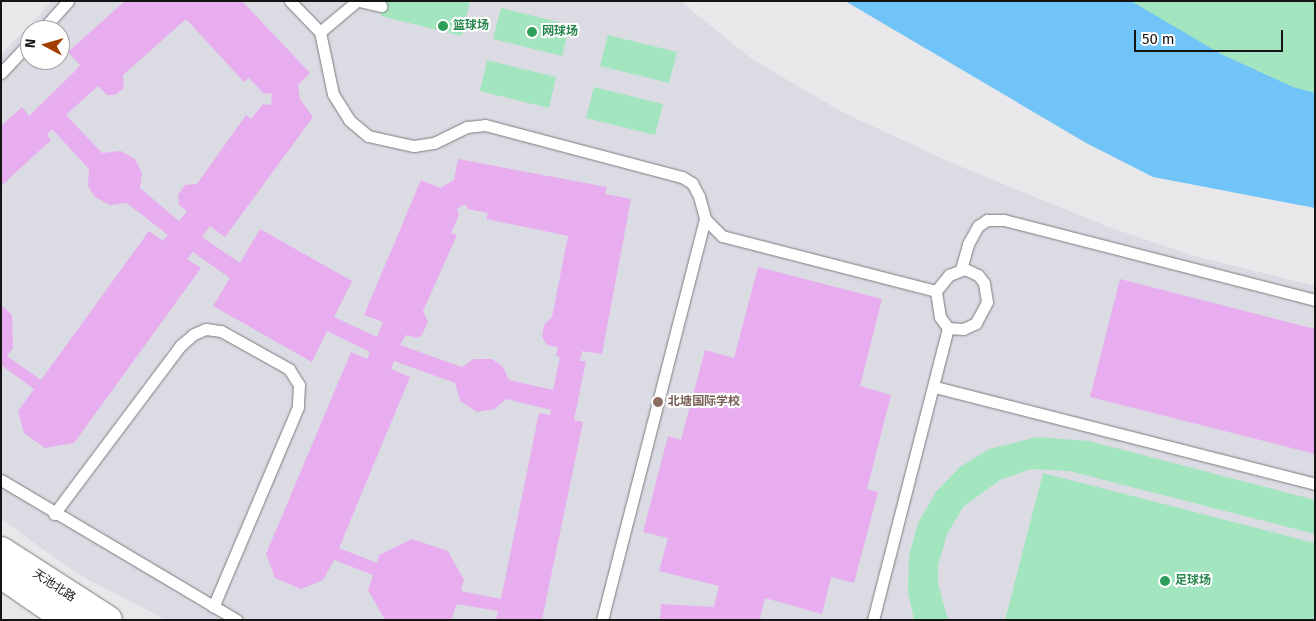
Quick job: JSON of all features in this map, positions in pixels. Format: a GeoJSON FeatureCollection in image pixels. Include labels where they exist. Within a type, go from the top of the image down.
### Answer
{"type":"FeatureCollection","features":[{"type":"Feature","properties":{"kind":"street","name":"天池北路"},"geometry":{"type":"LineString","coordinates":[[1,551],[108,620]]}},
{"type":"Feature","properties":{"kind":"street","name":"天池北路"},"geometry":{"type":"LineString","coordinates":[[1,574],[68,620]]}},
{"type":"Feature","properties":{"kind":"lane"},"geometry":{"type":"LineString","coordinates":[[51,20],[68,1]]}},
{"type":"Feature","properties":{"kind":"lane"},"geometry":{"type":"LineString","coordinates":[[290,1],[320,32],[333,94],[349,120],[368,136],[414,146],[434,143],[467,127],[484,125],[682,177],[692,183],[705,219],[722,236],[734,241],[936,291]]}},
{"type":"Feature","properties":{"kind":"lane"},"geometry":{"type":"LineString","coordinates":[[320,32],[358,1],[381,6]]}},
{"type":"Feature","properties":{"kind":"lane"},"geometry":{"type":"LineString","coordinates":[[1,73],[20,53]]}},
{"type":"Feature","properties":{"kind":"lane"},"geometry":{"type":"LineString","coordinates":[[602,620],[705,219]]}},
{"type":"Feature","properties":{"kind":"lane"},"geometry":{"type":"LineString","coordinates":[[961,269],[968,244],[978,226],[987,220],[1004,220],[1315,300]]}},
{"type":"Feature","properties":{"kind":"lane"},"geometry":{"type":"LineString","coordinates":[[873,620],[935,387],[948,328],[940,316],[936,291],[949,275],[961,269],[978,275],[984,283],[987,302],[976,323],[963,328],[948,328]]}},
{"type":"Feature","properties":{"kind":"lane"},"geometry":{"type":"LineString","coordinates":[[54,514],[180,346],[194,334],[206,329],[221,331],[289,369],[299,385],[298,407],[213,607]]}},
{"type":"Feature","properties":{"kind":"lane"},"geometry":{"type":"LineString","coordinates":[[935,387],[1315,484]]}},
{"type":"Feature","properties":{"kind":"lane"},"geometry":{"type":"LineString","coordinates":[[1,480],[54,514],[236,620]]}},
{"type":"Feature","properties":{"kind":"shaded area","name":"北塘国际学校"},"geometry":{"type":"Polygon","coordinates":[[[52,1],[680,1],[752,59],[842,112],[952,163],[1106,226],[1194,256],[1315,286],[1315,620],[166,620],[76,573],[1,519],[1,55],[20,35],[20,70],[70,70],[70,20],[34,20],[52,1]]]}},
{"type":"Feature","properties":{"kind":"green space","name":"篮球场"},"geometry":{"type":"Polygon","coordinates":[[[385,1],[470,1],[462,36],[381,16],[385,1]]]}},
{"type":"Feature","properties":{"kind":"green space"},"geometry":{"type":"Polygon","coordinates":[[[1013,1],[1315,1],[1315,145],[1013,1]]]}},
{"type":"Feature","properties":{"kind":"green space","name":"网球场"},"geometry":{"type":"Polygon","coordinates":[[[501,8],[570,25],[562,56],[493,39],[501,8]]]}},
{"type":"Feature","properties":{"kind":"green space","name":"网球场"},"geometry":{"type":"Polygon","coordinates":[[[608,35],[677,52],[669,83],[600,66],[608,35]]]}},
{"type":"Feature","properties":{"kind":"green space","name":"网球场"},"geometry":{"type":"Polygon","coordinates":[[[487,60],[556,77],[549,108],[480,91],[487,60]]]}},
{"type":"Feature","properties":{"kind":"green space"},"geometry":{"type":"Polygon","coordinates":[[[594,87],[663,104],[655,135],[586,118],[594,87]]]}},
{"type":"Feature","properties":{"kind":"green space"},"geometry":{"type":"Polygon","coordinates":[[[1037,437],[1089,441],[1315,500],[1315,534],[1069,471],[1031,469],[1000,480],[963,507],[947,534],[938,566],[938,584],[948,620],[914,620],[908,592],[909,556],[918,523],[936,492],[960,467],[989,449],[1037,437]]]}},
{"type":"Feature","properties":{"kind":"green space","name":"足球场"},"geometry":{"type":"Polygon","coordinates":[[[1043,473],[1315,543],[1315,620],[1005,620],[1043,473]]]}},
{"type":"Feature","properties":{"kind":"water"},"geometry":{"type":"Polygon","coordinates":[[[845,1],[1131,1],[1221,54],[1293,87],[1315,93],[1315,208],[1153,177],[1088,144],[845,1]]]}},
{"type":"Feature","properties":{"kind":"building"},"geometry":{"type":"Polygon","coordinates":[[[125,1],[242,1],[310,73],[298,85],[300,99],[313,117],[225,237],[210,226],[202,237],[240,263],[260,229],[352,281],[334,317],[377,337],[383,322],[364,315],[421,180],[440,188],[454,180],[458,159],[607,187],[605,194],[631,199],[602,354],[582,351],[580,361],[586,361],[574,420],[583,422],[542,620],[496,620],[498,611],[457,604],[451,620],[385,620],[368,590],[373,575],[334,560],[323,580],[301,589],[275,578],[266,554],[351,352],[367,359],[370,352],[327,331],[312,362],[213,306],[230,278],[193,252],[187,259],[201,268],[74,443],[45,448],[24,433],[18,411],[34,389],[1,365],[1,305],[12,315],[13,348],[7,356],[41,380],[149,231],[163,241],[168,235],[127,203],[110,205],[95,197],[88,186],[89,169],[52,129],[47,135],[51,140],[1,186],[1,126],[22,107],[29,116],[80,65],[70,54],[70,50],[125,1]],[[186,19],[123,75],[124,88],[115,95],[107,95],[98,86],[66,115],[102,153],[121,151],[135,159],[142,173],[140,188],[179,221],[187,211],[179,205],[178,195],[185,185],[197,184],[246,115],[251,119],[263,104],[271,105],[272,93],[264,94],[249,78],[244,82],[186,19]],[[465,204],[457,209],[459,215],[451,233],[457,235],[423,311],[428,322],[422,335],[417,338],[406,335],[400,345],[462,367],[474,359],[492,359],[503,367],[509,380],[553,390],[560,357],[556,356],[558,347],[547,345],[542,337],[544,325],[552,317],[568,236],[486,219],[488,213],[468,209],[465,204]],[[394,361],[391,369],[410,377],[339,548],[377,563],[379,555],[412,539],[448,551],[464,580],[461,591],[501,599],[539,413],[550,415],[551,410],[506,399],[495,409],[477,412],[460,401],[455,383],[394,361]]]}},
{"type":"Feature","properties":{"kind":"building"},"geometry":{"type":"Polygon","coordinates":[[[758,267],[882,299],[860,386],[891,395],[867,489],[878,492],[854,583],[831,577],[822,614],[765,598],[760,618],[765,620],[660,620],[661,604],[714,607],[719,586],[659,571],[668,538],[643,532],[668,436],[681,440],[705,350],[734,358],[758,267]]]}},
{"type":"Feature","properties":{"kind":"building"},"geometry":{"type":"Polygon","coordinates":[[[1120,279],[1315,329],[1315,454],[1090,397],[1120,279]]]}},
{"type":"Feature","properties":{"kind":"place","name":"篮球场"},"geometry":{"type":"Point","coordinates":[443,26]}},
{"type":"Feature","properties":{"kind":"place","name":"网球场"},"geometry":{"type":"Point","coordinates":[532,32]}},
{"type":"Feature","properties":{"kind":"place","name":"北塘国际学校"},"geometry":{"type":"Point","coordinates":[658,402]}},
{"type":"Feature","properties":{"kind":"place","name":"足球场"},"geometry":{"type":"Point","coordinates":[1165,581]}}]}
